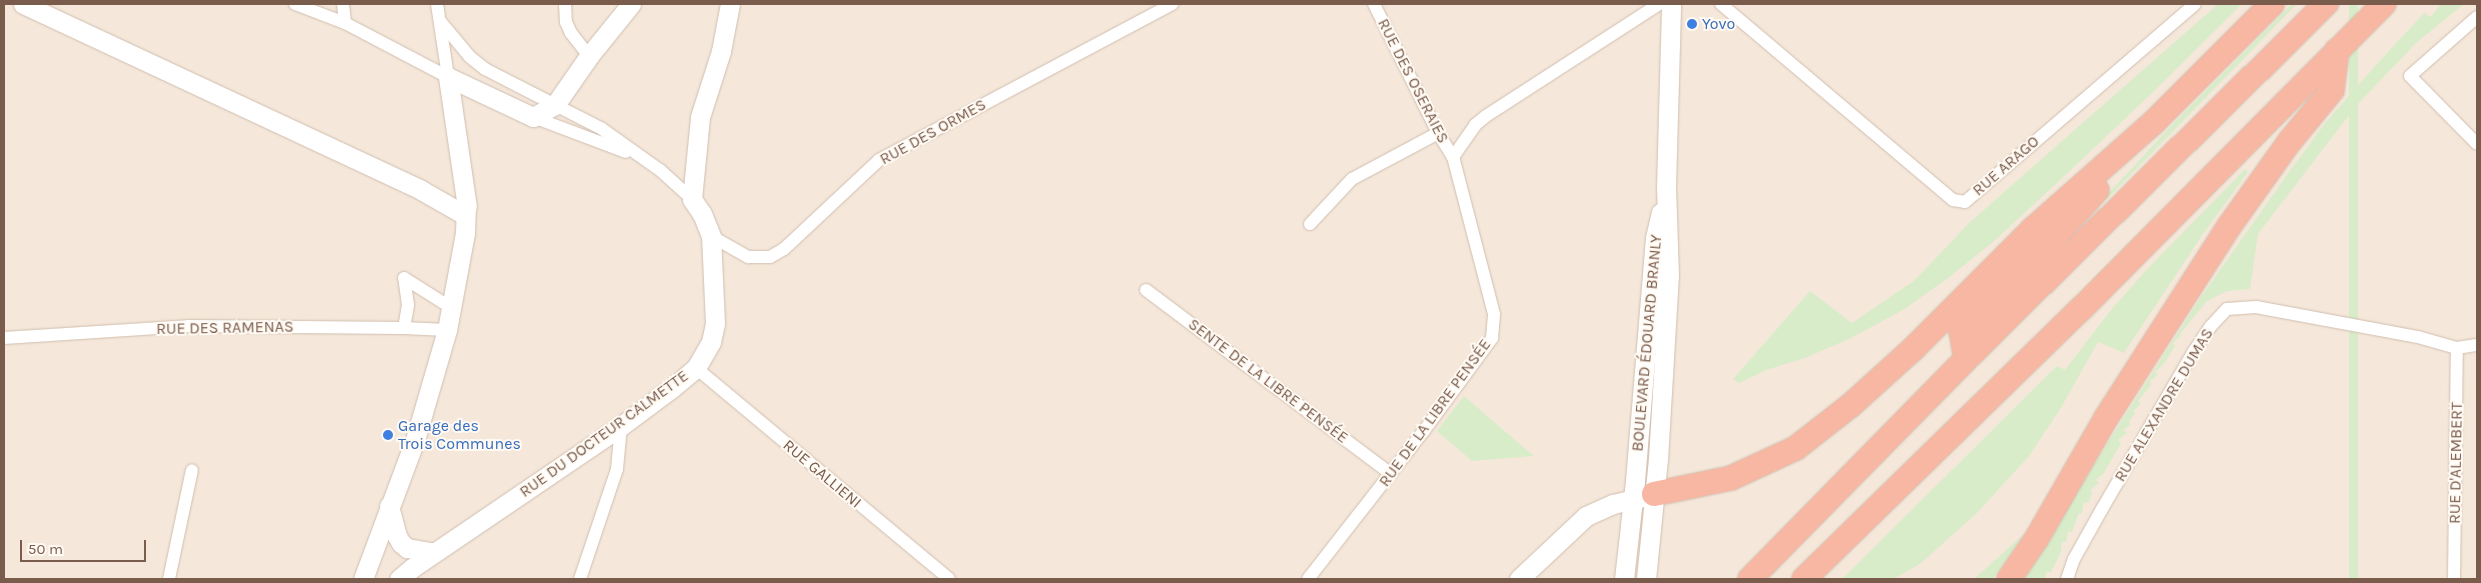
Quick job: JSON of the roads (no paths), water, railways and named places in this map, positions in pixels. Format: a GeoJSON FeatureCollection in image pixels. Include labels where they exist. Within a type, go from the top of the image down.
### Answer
{"type":"FeatureCollection","features":[{"type":"Feature","properties":{"kind":"highway"},"geometry":{"type":"LineString","coordinates":[[1654,494],[1732,478],[1796,448],[1851,405],[1913,349],[2014,248],[2154,122],[2272,4]]}},
{"type":"Feature","properties":{"kind":"highway"},"geometry":{"type":"LineString","coordinates":[[1750,579],[1966,359],[2326,4]]}},
{"type":"Feature","properties":{"kind":"highway"},"geometry":{"type":"LineString","coordinates":[[1804,579],[2081,309],[2384,4]]}},
{"type":"Feature","properties":{"kind":"highway"},"geometry":{"type":"LineString","coordinates":[[2009,579],[2037,538],[2106,418],[2230,225],[2290,140],[2332,90],[2337,50]]}},
{"type":"Feature","properties":{"kind":"highway"},"geometry":{"type":"LineString","coordinates":[[1966,359],[1961,331],[2023,273],[2142,139],[2154,122]]}},
{"type":"Feature","properties":{"kind":"street"},"geometry":{"type":"LineString","coordinates":[[23,4],[421,190],[466,216]]}},
{"type":"Feature","properties":{"kind":"street"},"geometry":{"type":"LineString","coordinates":[[295,4],[345,23],[448,77],[533,117],[642,158]]}},
{"type":"Feature","properties":{"kind":"street"},"geometry":{"type":"LineString","coordinates":[[343,4],[345,23]]}},
{"type":"Feature","properties":{"kind":"street"},"geometry":{"type":"LineString","coordinates":[[363,579],[415,440],[446,330],[466,216],[437,4]]}},
{"type":"Feature","properties":{"kind":"street"},"geometry":{"type":"LineString","coordinates":[[565,4],[566,22],[571,33],[589,56]]}},
{"type":"Feature","properties":{"kind":"street"},"geometry":{"type":"LineString","coordinates":[[533,117],[555,105],[589,56],[631,4]]}},
{"type":"Feature","properties":{"kind":"street"},"geometry":{"type":"LineString","coordinates":[[692,199],[700,117],[721,51],[730,4]]}},
{"type":"Feature","properties":{"kind":"street","name":"RUE DES ORMES"},"geometry":{"type":"LineString","coordinates":[[711,236],[748,257],[770,257],[784,249],[879,160],[1172,4]]}},
{"type":"Feature","properties":{"kind":"street","name":"RUE DES OSERAIES"},"geometry":{"type":"LineString","coordinates":[[1374,4],[1438,133],[1453,157]]}},
{"type":"Feature","properties":{"kind":"street"},"geometry":{"type":"LineString","coordinates":[[1453,157],[1475,125],[1486,116],[1659,4]]}},
{"type":"Feature","properties":{"kind":"street","name":"BOULEVARD ÉDOUARD BRANLY"},"geometry":{"type":"LineString","coordinates":[[1646,579],[1658,460],[1669,276],[1666,187],[1671,4]]}},
{"type":"Feature","properties":{"kind":"street","name":"RUE ARAGO"},"geometry":{"type":"LineString","coordinates":[[1721,4],[1953,200],[1965,202],[2195,4]]}},
{"type":"Feature","properties":{"kind":"street"},"geometry":{"type":"LineString","coordinates":[[2477,17],[2410,76],[2477,144]]}},
{"type":"Feature","properties":{"kind":"street"},"geometry":{"type":"LineString","coordinates":[[440,21],[470,58],[485,69],[602,129],[666,175],[692,199]]}},
{"type":"Feature","properties":{"kind":"street"},"geometry":{"type":"LineString","coordinates":[[1310,224],[1352,179],[1438,133]]}},
{"type":"Feature","properties":{"kind":"street","name":"RUE DE LA LIBRE PENSÉE"},"geometry":{"type":"LineString","coordinates":[[1308,579],[1492,338],[1494,314],[1453,157]]}},
{"type":"Feature","properties":{"kind":"street","name":"BOULEVARD ÉDOUARD BRANLY"},"geometry":{"type":"LineString","coordinates":[[1624,579],[1631,499],[1636,473],[1655,238],[1666,187]]}},
{"type":"Feature","properties":{"kind":"street","name":"RUE DU DOCTEUR CALMETTE"},"geometry":{"type":"LineString","coordinates":[[399,579],[434,553],[622,426],[696,368],[711,342],[715,324],[711,236],[702,214],[692,199]]}},
{"type":"Feature","properties":{"kind":"street"},"geometry":{"type":"LineString","coordinates":[[404,328],[408,310],[404,278],[450,307]]}},
{"type":"Feature","properties":{"kind":"street","name":"SENTE DE LA LIBRE PENSÉE"},"geometry":{"type":"LineString","coordinates":[[1146,290],[1390,473]]}},
{"type":"Feature","properties":{"kind":"street","name":"RUE ALEXANDRE DUMAS"},"geometry":{"type":"LineString","coordinates":[[2067,579],[2074,559],[2194,351],[2211,326],[2227,309],[2256,306],[2418,338],[2457,348]]}},
{"type":"Feature","properties":{"kind":"street","name":"RUE DES RAMENAS"},"geometry":{"type":"LineString","coordinates":[[4,338],[188,326],[446,330]]}},
{"type":"Feature","properties":{"kind":"street"},"geometry":{"type":"LineString","coordinates":[[2457,348],[2477,345]]}},
{"type":"Feature","properties":{"kind":"street","name":"RUE D'ALEMBERT"},"geometry":{"type":"LineString","coordinates":[[2454,579],[2457,348]]}},
{"type":"Feature","properties":{"kind":"street","name":"RUE GALLIENI"},"geometry":{"type":"LineString","coordinates":[[696,368],[949,579]]}},
{"type":"Feature","properties":{"kind":"street"},"geometry":{"type":"LineString","coordinates":[[580,579],[617,469],[622,426]]}},
{"type":"Feature","properties":{"kind":"street"},"geometry":{"type":"LineString","coordinates":[[169,579],[192,470]]}},
{"type":"Feature","properties":{"kind":"street"},"geometry":{"type":"LineString","coordinates":[[1519,579],[1586,516],[1599,509],[1654,494]]}},
{"type":"Feature","properties":{"kind":"street"},"geometry":{"type":"LineString","coordinates":[[389,506],[396,536],[401,543],[407,548],[434,553]]}},
{"type":"Feature","properties":{"kind":"place","name":"Yovo"},"geometry":{"type":"Point","coordinates":[1692,24]}},
{"type":"Feature","properties":{"kind":"place","name":"Garage des Trois Communes"},"geometry":{"type":"Point","coordinates":[388,435]}}]}
